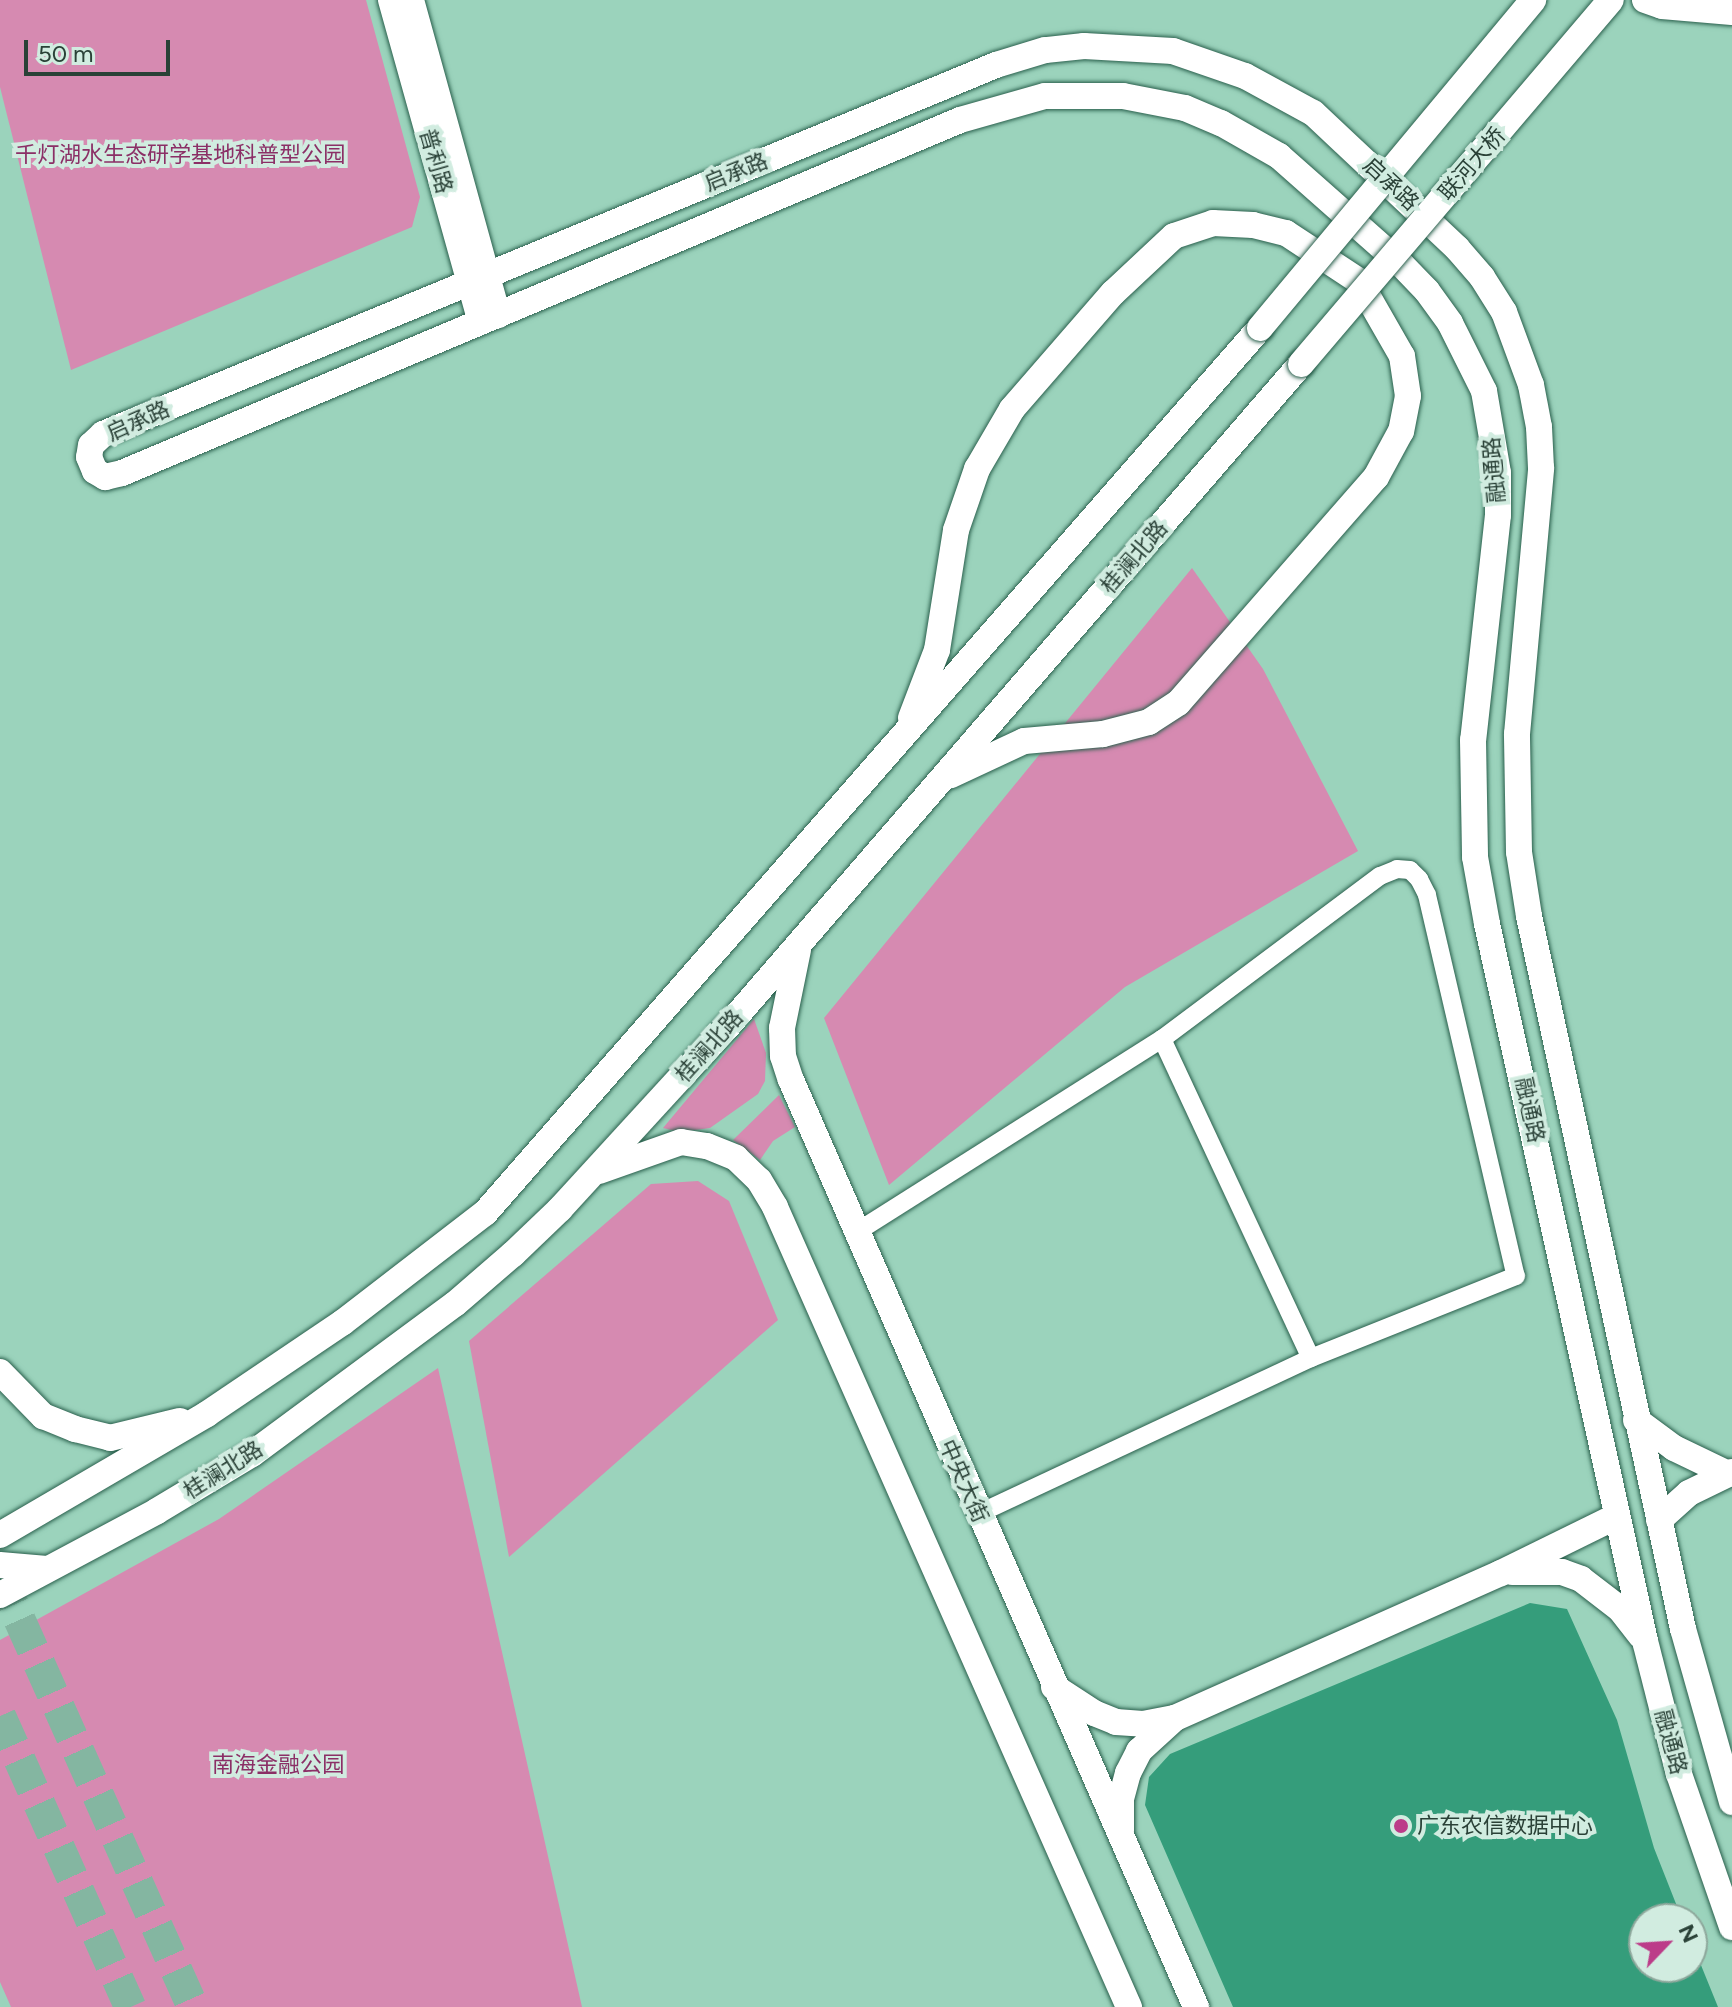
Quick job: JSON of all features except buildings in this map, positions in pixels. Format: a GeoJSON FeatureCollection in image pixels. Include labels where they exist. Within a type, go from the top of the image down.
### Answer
{"type":"FeatureCollection","features":[{"type":"Feature","properties":{"kind":"main road","name":"普利路"},"geometry":{"type":"LineString","coordinates":[[391,0],[489,318]]}},
{"type":"Feature","properties":{"kind":"main road","name":"普利路"},"geometry":{"type":"LineString","coordinates":[[411,0],[478,279]]}},
{"type":"Feature","properties":{"kind":"main road"},"geometry":{"type":"LineString","coordinates":[[0,1535],[207,1414],[342,1323],[485,1213],[1260,328],[1533,0]]}},
{"type":"Feature","properties":{"kind":"main road","name":"联河大桥"},"geometry":{"type":"LineString","coordinates":[[1301,364],[1611,0]]}},
{"type":"Feature","properties":{"kind":"main road"},"geometry":{"type":"LineString","coordinates":[[1645,0],[1662,6],[1732,12]]}},
{"type":"Feature","properties":{"kind":"main road","name":"启承路"},"geometry":{"type":"LineString","coordinates":[[1427,291],[1279,156],[1252,140],[1185,108],[1123,96],[1045,96],[960,120],[122,473],[105,477],[95,471],[89,457],[91,445],[103,434],[996,65],[1045,50],[1084,46],[1173,51],[1207,60],[1258,83],[1313,113],[1457,248]]}},
{"type":"Feature","properties":{"kind":"main road"},"geometry":{"type":"LineString","coordinates":[[904,736],[937,650],[956,530],[977,469],[1012,409],[1113,293],[1174,236],[1213,223],[1253,225],[1286,233],[1359,281],[1402,356],[1408,396],[1401,431],[1376,477],[1178,703],[1149,722],[1103,734],[1024,741],[941,780]]}},
{"type":"Feature","properties":{"kind":"main road","name":"融通路"},"geometry":{"type":"LineString","coordinates":[[1457,248],[1504,312],[1527,373],[1539,427],[1540,511],[1517,734],[1519,852],[1529,916],[1636,1420],[1683,1629],[1732,1802]]}},
{"type":"Feature","properties":{"kind":"main road","name":"融通路"},"geometry":{"type":"LineString","coordinates":[[1427,291],[1469,355],[1484,391],[1498,473],[1498,515],[1473,740],[1475,857],[1487,924],[1645,1641],[1679,1774],[1732,1927]]}},
{"type":"Feature","properties":{"kind":"main road","name":"桂澜北路"},"geometry":{"type":"LineString","coordinates":[[0,1595],[239,1462],[490,1274],[592,1174],[799,946],[1301,364]]}},
{"type":"Feature","properties":{"kind":"main road","name":"中央大街"},"geometry":{"type":"LineString","coordinates":[[799,946],[782,1028],[783,1056],[855,1233],[1196,2007]]}},
{"type":"Feature","properties":{"kind":"main road"},"geometry":{"type":"LineString","coordinates":[[592,1174],[681,1142],[707,1146],[736,1158],[759,1180],[781,1221],[1129,2007]]}},
{"type":"Feature","properties":{"kind":"main road"},"geometry":{"type":"LineString","coordinates":[[0,1372],[43,1416],[110,1438],[207,1414]]}},
{"type":"Feature","properties":{"kind":"main road"},"geometry":{"type":"LineString","coordinates":[[1636,1420],[1674,1448],[1730,1473]]}},
{"type":"Feature","properties":{"kind":"main road"},"geometry":{"type":"LineString","coordinates":[[1659,1520],[1689,1493],[1730,1473]]}},
{"type":"Feature","properties":{"kind":"main road"},"geometry":{"type":"LineString","coordinates":[[1054,1687],[1094,1713],[1116,1722],[1143,1724],[1175,1718],[1501,1573],[1617,1516]]}},
{"type":"Feature","properties":{"kind":"main road"},"geometry":{"type":"LineString","coordinates":[[0,1565],[47,1569]]}},
{"type":"Feature","properties":{"kind":"main road"},"geometry":{"type":"LineString","coordinates":[[1501,1573],[1562,1572],[1581,1579],[1620,1609],[1645,1641]]}},
{"type":"Feature","properties":{"kind":"main road"},"geometry":{"type":"LineString","coordinates":[[1121,1838],[1121,1799],[1128,1773],[1139,1751],[1175,1718]]}},
{"type":"Feature","properties":{"kind":"street"},"geometry":{"type":"LineString","coordinates":[[855,1233],[1162,1039],[1380,876],[1397,869],[1410,870],[1419,879],[1427,895],[1516,1276],[1311,1358],[978,1514]]}},
{"type":"Feature","properties":{"kind":"street"},"geometry":{"type":"LineString","coordinates":[[1162,1039],[1311,1358]]}},
{"type":"Feature","properties":{"kind":"green space","name":"千灯湖水生态研学基地科普型公园"},"geometry":{"type":"Polygon","coordinates":[[[0,0],[366,0],[420,197],[412,227],[71,370],[0,87],[0,0]]]}},
{"type":"Feature","properties":{"kind":"green space"},"geometry":{"type":"Polygon","coordinates":[[[1192,568],[1263,669],[1358,851],[1125,987],[889,1185],[824,1018],[1192,568]]]}},
{"type":"Feature","properties":{"kind":"green space"},"geometry":{"type":"Polygon","coordinates":[[[754,1019],[766,1053],[765,1081],[758,1094],[710,1128],[680,1132],[663,1128],[754,1019]]]}},
{"type":"Feature","properties":{"kind":"green space"},"geometry":{"type":"Polygon","coordinates":[[[779,1095],[795,1127],[773,1141],[760,1160],[733,1140],[779,1095]]]}},
{"type":"Feature","properties":{"kind":"green space"},"geometry":{"type":"Polygon","coordinates":[[[698,1181],[729,1201],[778,1320],[509,1557],[469,1341],[651,1184],[698,1181]]]}},
{"type":"Feature","properties":{"kind":"green space","name":"南海金融公园"},"geometry":{"type":"Polygon","coordinates":[[[438,1368],[582,2007],[11,2007],[0,1982],[0,1640],[219,1519],[438,1368]]]}},
{"type":"Feature","properties":{"kind":"tunnel"},"geometry":{"type":"LineString","coordinates":[[0,1576],[193,2007]]}},
{"type":"Feature","properties":{"kind":"tunnel"},"geometry":{"type":"LineString","coordinates":[[0,1716],[130,2007]]}},
{"type":"Feature","properties":{"kind":"place","name":"广东农信数据中心"},"geometry":{"type":"Point","coordinates":[1401,1826]}}]}
